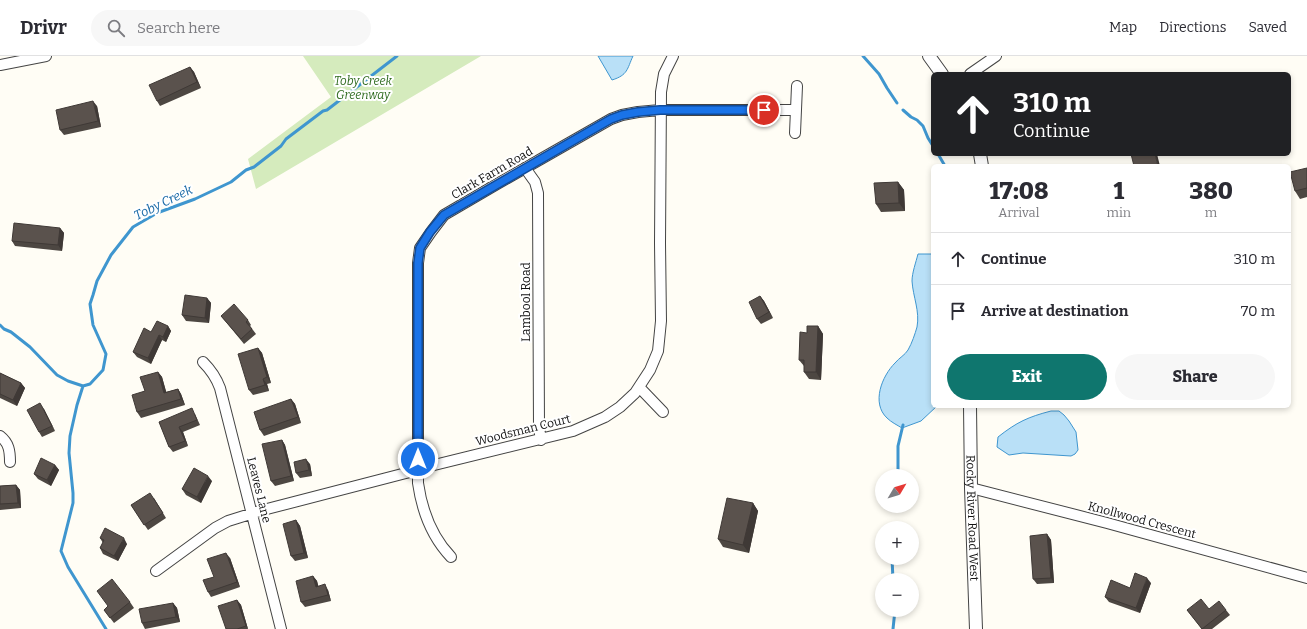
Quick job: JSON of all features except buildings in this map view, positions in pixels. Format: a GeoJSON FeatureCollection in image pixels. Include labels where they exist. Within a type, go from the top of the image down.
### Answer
{"type":"FeatureCollection","features":[{"type":"Feature","properties":{"kind":"street"},"geometry":{"type":"LineString","coordinates":[[0,66],[46,56]]}},
{"type":"Feature","properties":{"kind":"street","name":"Woodsman Court"},"geometry":{"type":"LineString","coordinates":[[156,571],[214,528],[228,522],[252,514],[418,469],[573,431],[605,417],[620,407],[635,393],[650,370],[658,351],[661,321],[660,110],[664,74],[673,56]]}},
{"type":"Feature","properties":{"kind":"street"},"geometry":{"type":"LineString","coordinates":[[929,56],[941,72]]}},
{"type":"Feature","properties":{"kind":"street"},"geometry":{"type":"LineString","coordinates":[[973,72],[996,56]]}},
{"type":"Feature","properties":{"kind":"street"},"geometry":{"type":"LineString","coordinates":[[795,133],[796,86]]}},
{"type":"Feature","properties":{"kind":"street","name":"Clark Farm Road"},"geometry":{"type":"LineString","coordinates":[[451,557],[434,535],[426,519],[420,498],[418,469],[418,263],[420,248],[430,232],[444,215],[611,119],[622,115],[660,110],[795,110]]}},
{"type":"Feature","properties":{"kind":"street","name":"Lambool Road"},"geometry":{"type":"LineString","coordinates":[[525,168],[535,182],[538,194],[539,420],[541,440]]}},
{"type":"Feature","properties":{"kind":"street","name":"Leaves Lane"},"geometry":{"type":"LineString","coordinates":[[203,362],[211,370],[218,384],[281,629]]}},
{"type":"Feature","properties":{"kind":"street"},"geometry":{"type":"LineString","coordinates":[[639,387],[663,412]]}},
{"type":"Feature","properties":{"kind":"street","name":"Rocky River Road West"},"geometry":{"type":"LineString","coordinates":[[970,408],[976,629]]}},
{"type":"Feature","properties":{"kind":"street"},"geometry":{"type":"LineString","coordinates":[[0,436],[9,447],[10,462]]}},
{"type":"Feature","properties":{"kind":"street","name":"Knollwood Crescent"},"geometry":{"type":"LineString","coordinates":[[971,488],[1107,523],[1307,578]]}},
{"type":"Feature","properties":{"kind":"green space","name":"Toby Creek Greenway"},"geometry":{"type":"Polygon","coordinates":[[[303,56],[481,56],[256,189],[248,159],[331,97],[303,56]]]}},
{"type":"Feature","properties":{"kind":"water"},"geometry":{"type":"Polygon","coordinates":[[[598,56],[633,56],[624,74],[612,80],[598,56]]]}},
{"type":"Feature","properties":{"kind":"water"},"geometry":{"type":"Polygon","coordinates":[[[918,254],[931,254],[931,408],[935,408],[921,421],[902,428],[882,412],[879,397],[886,375],[890,368],[908,350],[917,327],[918,315],[912,281],[918,254]]]}},
{"type":"Feature","properties":{"kind":"water"},"geometry":{"type":"Polygon","coordinates":[[[1051,411],[1059,411],[1064,415],[1076,432],[1078,450],[1075,454],[1071,456],[1023,453],[1009,455],[997,447],[998,437],[1011,427],[1036,415],[1051,411]]]}},
{"type":"Feature","properties":{"kind":"waterway","name":"Toby Creek"},"geometry":{"type":"LineString","coordinates":[[0,325],[30,347],[57,375],[68,381],[83,386],[90,384],[103,370],[106,354],[93,325],[90,304],[97,281],[111,255],[133,227],[157,213],[195,199],[231,182],[246,170],[254,167],[281,146],[286,139],[323,111],[327,110],[397,56]]}},
{"type":"Feature","properties":{"kind":"waterway"},"geometry":{"type":"LineString","coordinates":[[863,56],[879,74],[897,103]]}},
{"type":"Feature","properties":{"kind":"waterway"},"geometry":{"type":"LineString","coordinates":[[903,110],[923,126],[931,143]]}},
{"type":"Feature","properties":{"kind":"waterway"},"geometry":{"type":"LineString","coordinates":[[939,156],[944,164]]}},
{"type":"Feature","properties":{"kind":"waterway"},"geometry":{"type":"LineString","coordinates":[[83,386],[70,436],[69,453],[73,503],[61,551],[68,567],[106,629]]}},
{"type":"Feature","properties":{"kind":"waterway"},"geometry":{"type":"LineString","coordinates":[[898,469],[898,446],[903,425]]}},
{"type":"Feature","properties":{"kind":"waterway"},"geometry":{"type":"LineString","coordinates":[[892,565],[893,573]]}},
{"type":"Feature","properties":{"kind":"waterway"},"geometry":{"type":"LineString","coordinates":[[893,629],[894,617]]}},
{"type":"Feature","properties":{"kind":"route"},"geometry":{"type":"LineString","coordinates":[[418,459],[418,263],[420,248],[430,232],[444,215],[611,119],[622,115],[660,110],[764,110]]}}]}
